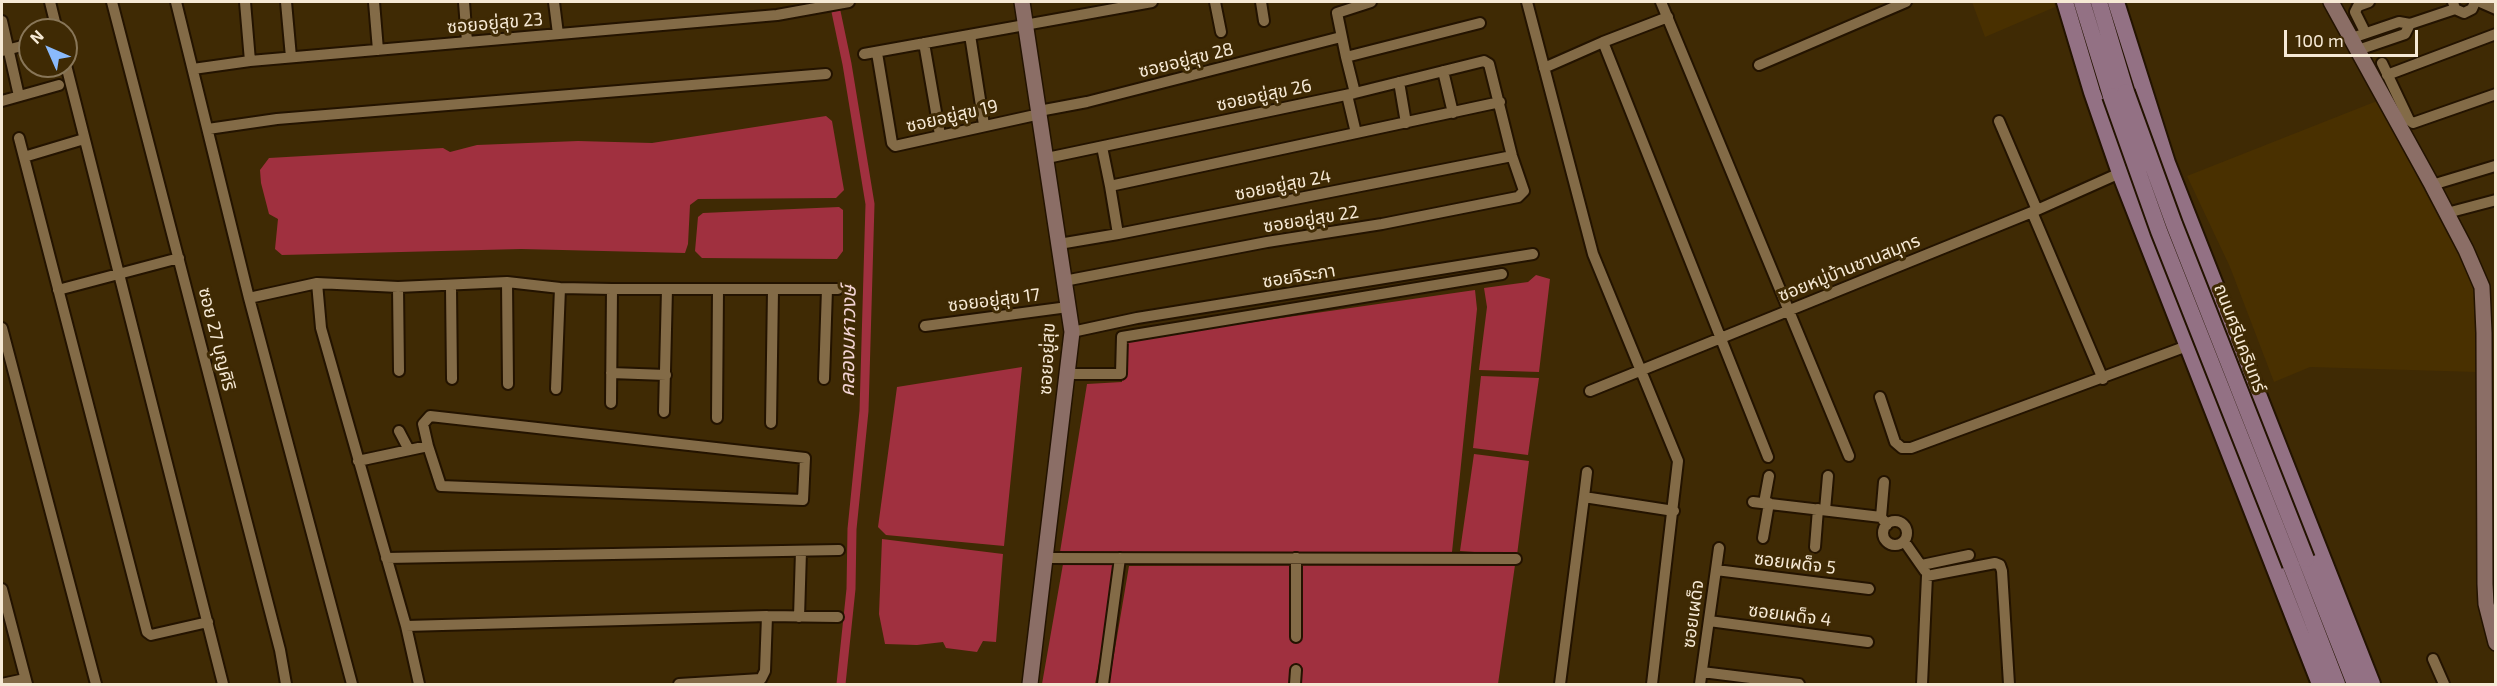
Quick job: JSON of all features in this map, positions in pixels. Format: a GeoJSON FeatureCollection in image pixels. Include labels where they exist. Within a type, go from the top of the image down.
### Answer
{"type":"FeatureCollection","features":[{"type":"Feature","properties":{"kind":"main road"},"geometry":{"type":"LineString","coordinates":[[2065,2],[2092,92],[2120,173],[2320,684]]}},
{"type":"Feature","properties":{"kind":"main road","name":"ถนนศรีนครินทร์"},"geometry":{"type":"LineString","coordinates":[[2082,2],[2118,94],[2159,231],[2299,562],[2355,684]]}},
{"type":"Feature","properties":{"kind":"main road","name":"ถนนศรีนครินทร์"},"geometry":{"type":"LineString","coordinates":[[2099,2],[2118,94]]}},
{"type":"Feature","properties":{"kind":"main road","name":"ถนนศรีนครินทร์"},"geometry":{"type":"LineString","coordinates":[[2116,2],[2154,127],[2372,684]]}},
{"type":"Feature","properties":{"kind":"main road"},"geometry":{"type":"LineString","coordinates":[[2164,286],[2181,298],[2195,297],[2205,287],[2208,268]]}},
{"type":"Feature","properties":{"kind":"main road"},"geometry":{"type":"LineString","coordinates":[[2209,401],[2213,384],[2224,372],[2238,372],[2253,383]]}},
{"type":"Feature","properties":{"kind":"main road","name":"ถนนศรีนครินทร์"},"geometry":{"type":"LineString","coordinates":[[2299,562],[2337,684]]}},
{"type":"Feature","properties":{"kind":"street"},"geometry":{"type":"LineString","coordinates":[[50,2],[54,18]]}},
{"type":"Feature","properties":{"kind":"street","name":"ซอย 27 บุญศิริ"},"geometry":{"type":"LineString","coordinates":[[112,2],[280,650],[286,684]]}},
{"type":"Feature","properties":{"kind":"street"},"geometry":{"type":"LineString","coordinates":[[176,2],[249,298],[352,684]]}},
{"type":"Feature","properties":{"kind":"street"},"geometry":{"type":"LineString","coordinates":[[245,2],[250,61]]}},
{"type":"Feature","properties":{"kind":"street"},"geometry":{"type":"LineString","coordinates":[[286,2],[291,57]]}},
{"type":"Feature","properties":{"kind":"street"},"geometry":{"type":"LineString","coordinates":[[374,2],[378,50]]}},
{"type":"Feature","properties":{"kind":"street"},"geometry":{"type":"LineString","coordinates":[[464,2],[467,42]]}},
{"type":"Feature","properties":{"kind":"street"},"geometry":{"type":"LineString","coordinates":[[554,2],[558,34]]}},
{"type":"Feature","properties":{"kind":"street"},"geometry":{"type":"LineString","coordinates":[[774,2],[777,15]]}},
{"type":"Feature","properties":{"kind":"street","name":"ซอยอยู่สุข 23"},"geometry":{"type":"LineString","coordinates":[[193,69],[291,57],[777,15],[847,2]]}},
{"type":"Feature","properties":{"kind":"street","name":"ซอยอยู่สุข"},"geometry":{"type":"LineString","coordinates":[[1022,2],[1072,332],[1030,684]]}},
{"type":"Feature","properties":{"kind":"street"},"geometry":{"type":"LineString","coordinates":[[864,54],[1025,23],[1152,2]]}},
{"type":"Feature","properties":{"kind":"street"},"geometry":{"type":"LineString","coordinates":[[1215,2],[1221,32]]}},
{"type":"Feature","properties":{"kind":"street"},"geometry":{"type":"LineString","coordinates":[[1261,2],[1264,21]]}},
{"type":"Feature","properties":{"kind":"street"},"geometry":{"type":"LineString","coordinates":[[1356,133],[1346,57],[1337,16],[1339,10],[1371,2]]}},
{"type":"Feature","properties":{"kind":"street"},"geometry":{"type":"LineString","coordinates":[[1527,2],[1593,254],[1678,461],[1674,511],[1652,684]]}},
{"type":"Feature","properties":{"kind":"street"},"geometry":{"type":"LineString","coordinates":[[1661,2],[1849,456]]}},
{"type":"Feature","properties":{"kind":"street"},"geometry":{"type":"LineString","coordinates":[[1759,65],[1906,2]]}},
{"type":"Feature","properties":{"kind":"street"},"geometry":{"type":"LineString","coordinates":[[2331,2],[2358,39],[2478,274],[2482,287],[2485,584],[2486,603],[2496,643]]}},
{"type":"Feature","properties":{"kind":"street"},"geometry":{"type":"LineString","coordinates":[[2358,39],[2355,12],[2358,6],[2369,2]]}},
{"type":"Feature","properties":{"kind":"street"},"geometry":{"type":"LineString","coordinates":[[2358,39],[2399,22],[2410,24],[2454,5],[2468,12],[2475,2]]}},
{"type":"Feature","properties":{"kind":"street"},"geometry":{"type":"LineString","coordinates":[[2480,2],[2496,9]]}},
{"type":"Feature","properties":{"kind":"street"},"geometry":{"type":"LineString","coordinates":[[1544,68],[1602,42],[1668,17]]}},
{"type":"Feature","properties":{"kind":"street"},"geometry":{"type":"LineString","coordinates":[[2,21],[5,50],[19,96]]}},
{"type":"Feature","properties":{"kind":"street"},"geometry":{"type":"LineString","coordinates":[[1346,57],[1480,23]]}},
{"type":"Feature","properties":{"kind":"street"},"geometry":{"type":"LineString","coordinates":[[2387,75],[2496,34]]}},
{"type":"Feature","properties":{"kind":"street"},"geometry":{"type":"LineString","coordinates":[[970,35],[984,125]]}},
{"type":"Feature","properties":{"kind":"street","name":"ซอยอยู่สุข 28"},"geometry":{"type":"LineString","coordinates":[[1040,113],[1341,37]]}},
{"type":"Feature","properties":{"kind":"street"},"geometry":{"type":"LineString","coordinates":[[1602,42],[1768,457]]}},
{"type":"Feature","properties":{"kind":"street"},"geometry":{"type":"LineString","coordinates":[[924,43],[940,135]]}},
{"type":"Feature","properties":{"kind":"street","name":"ซอยอยู่สุข 19"},"geometry":{"type":"LineString","coordinates":[[877,52],[892,144],[896,146],[1040,113]]}},
{"type":"Feature","properties":{"kind":"street","name":"ซอยอยู่สุข 26"},"geometry":{"type":"LineString","coordinates":[[1047,158],[1351,94],[1488,62],[1500,102]]}},
{"type":"Feature","properties":{"kind":"street"},"geometry":{"type":"LineString","coordinates":[[2382,63],[2413,123],[2496,94]]}},
{"type":"Feature","properties":{"kind":"street"},"geometry":{"type":"LineString","coordinates":[[1443,71],[1453,112]]}},
{"type":"Feature","properties":{"kind":"street"},"geometry":{"type":"LineString","coordinates":[[208,129],[277,119],[826,74]]}},
{"type":"Feature","properties":{"kind":"street"},"geometry":{"type":"LineString","coordinates":[[69,78],[223,684]]}},
{"type":"Feature","properties":{"kind":"street"},"geometry":{"type":"LineString","coordinates":[[1399,82],[1406,123]]}},
{"type":"Feature","properties":{"kind":"street"},"geometry":{"type":"LineString","coordinates":[[2,101],[59,85]]}},
{"type":"Feature","properties":{"kind":"street"},"geometry":{"type":"LineString","coordinates":[[1110,186],[1500,102],[1512,156]]}},
{"type":"Feature","properties":{"kind":"street"},"geometry":{"type":"LineString","coordinates":[[1999,121],[2103,379]]}},
{"type":"Feature","properties":{"kind":"street"},"geometry":{"type":"LineString","coordinates":[[19,138],[147,632],[151,634],[208,622]]}},
{"type":"Feature","properties":{"kind":"street"},"geometry":{"type":"LineString","coordinates":[[24,158],[84,139]]}},
{"type":"Feature","properties":{"kind":"street"},"geometry":{"type":"LineString","coordinates":[[1102,147],[1118,234]]}},
{"type":"Feature","properties":{"kind":"street","name":"ซอยอยู่สุข 24"},"geometry":{"type":"LineString","coordinates":[[1059,244],[1512,156]]}},
{"type":"Feature","properties":{"kind":"street","name":"ซอยอยู่สุข 22"},"geometry":{"type":"LineString","coordinates":[[1064,281],[1518,197],[1524,191],[1512,156]]}},
{"type":"Feature","properties":{"kind":"street"},"geometry":{"type":"LineString","coordinates":[[2432,185],[2495,166]]}},
{"type":"Feature","properties":{"kind":"street","name":"ซอยหมู่บ้านชานสมุทร"},"geometry":{"type":"LineString","coordinates":[[1590,391],[2034,211],[2120,173]]}},
{"type":"Feature","properties":{"kind":"street"},"geometry":{"type":"LineString","coordinates":[[2447,213],[2496,200]]}},
{"type":"Feature","properties":{"kind":"street","name":"ซอยจิระภา"},"geometry":{"type":"LineString","coordinates":[[1072,332],[1137,318],[1533,254]]}},
{"type":"Feature","properties":{"kind":"street"},"geometry":{"type":"LineString","coordinates":[[58,290],[179,258]]}},
{"type":"Feature","properties":{"kind":"street"},"geometry":{"type":"LineString","coordinates":[[1068,374],[1120,374],[1122,337],[1502,274]]}},
{"type":"Feature","properties":{"kind":"street"},"geometry":{"type":"LineString","coordinates":[[249,298],[293,286],[317,283],[398,287],[507,282],[560,288],[833,289],[824,379]]}},
{"type":"Feature","properties":{"kind":"street"},"geometry":{"type":"LineString","coordinates":[[507,282],[508,384]]}},
{"type":"Feature","properties":{"kind":"street"},"geometry":{"type":"LineString","coordinates":[[317,283],[321,328],[406,626],[419,684]]}},
{"type":"Feature","properties":{"kind":"street"},"geometry":{"type":"LineString","coordinates":[[451,286],[452,379]]}},
{"type":"Feature","properties":{"kind":"street"},"geometry":{"type":"LineString","coordinates":[[398,287],[399,371]]}},
{"type":"Feature","properties":{"kind":"street"},"geometry":{"type":"LineString","coordinates":[[556,389],[560,288]]}},
{"type":"Feature","properties":{"kind":"street"},"geometry":{"type":"LineString","coordinates":[[611,403],[612,289]]}},
{"type":"Feature","properties":{"kind":"street"},"geometry":{"type":"LineString","coordinates":[[664,412],[667,289]]}},
{"type":"Feature","properties":{"kind":"street"},"geometry":{"type":"LineString","coordinates":[[717,418],[718,290]]}},
{"type":"Feature","properties":{"kind":"street"},"geometry":{"type":"LineString","coordinates":[[771,423],[773,290]]}},
{"type":"Feature","properties":{"kind":"street","name":"ซอยอยู่สุข 17"},"geometry":{"type":"LineString","coordinates":[[925,326],[1068,307]]}},
{"type":"Feature","properties":{"kind":"street"},"geometry":{"type":"LineString","coordinates":[[2,328],[5,357],[96,684]]}},
{"type":"Feature","properties":{"kind":"street"},"geometry":{"type":"LineString","coordinates":[[1880,397],[1895,442],[1902,448],[1911,448],[2103,379],[2187,346]]}},
{"type":"Feature","properties":{"kind":"street"},"geometry":{"type":"LineString","coordinates":[[611,373],[666,375]]}},
{"type":"Feature","properties":{"kind":"street"},"geometry":{"type":"LineString","coordinates":[[430,416],[805,458],[803,500],[441,486],[428,446],[423,423],[430,416]]}},
{"type":"Feature","properties":{"kind":"street"},"geometry":{"type":"LineString","coordinates":[[399,431],[409,450]]}},
{"type":"Feature","properties":{"kind":"street"},"geometry":{"type":"LineString","coordinates":[[358,461],[428,446]]}},
{"type":"Feature","properties":{"kind":"street"},"geometry":{"type":"LineString","coordinates":[[1560,684],[1587,472]]}},
{"type":"Feature","properties":{"kind":"street"},"geometry":{"type":"LineString","coordinates":[[1763,538],[1762,503],[1769,476]]}},
{"type":"Feature","properties":{"kind":"street"},"geometry":{"type":"LineString","coordinates":[[1815,547],[1828,476]]}},
{"type":"Feature","properties":{"kind":"street"},"geometry":{"type":"LineString","coordinates":[[1884,482],[1883,535],[1889,544],[1899,544],[1904,541],[1922,565],[1927,576],[1922,684]]}},
{"type":"Feature","properties":{"kind":"street"},"geometry":{"type":"LineString","coordinates":[[1584,497],[1674,511]]}},
{"type":"Feature","properties":{"kind":"street"},"geometry":{"type":"LineString","coordinates":[[1762,503],[1821,509],[1884,521]]}},
{"type":"Feature","properties":{"kind":"street","name":"ซอยเผด็จ"},"geometry":{"type":"LineString","coordinates":[[1700,684],[1719,548]]}},
{"type":"Feature","properties":{"kind":"street"},"geometry":{"type":"LineString","coordinates":[[386,558],[839,550]]}},
{"type":"Feature","properties":{"kind":"street"},"geometry":{"type":"LineString","coordinates":[[799,617],[801,551]]}},
{"type":"Feature","properties":{"kind":"street"},"geometry":{"type":"LineString","coordinates":[[1922,565],[1969,555]]}},
{"type":"Feature","properties":{"kind":"street"},"geometry":{"type":"LineString","coordinates":[[1045,558],[1516,559]]}},
{"type":"Feature","properties":{"kind":"street"},"geometry":{"type":"LineString","coordinates":[[1103,684],[1120,558]]}},
{"type":"Feature","properties":{"kind":"street"},"geometry":{"type":"LineString","coordinates":[[1296,558],[1296,637]]}},
{"type":"Feature","properties":{"kind":"street"},"geometry":{"type":"LineString","coordinates":[[1927,576],[1988,564],[2000,565],[2010,684]]}},
{"type":"Feature","properties":{"kind":"street","name":"ซอยเผด็จ 5"},"geometry":{"type":"LineString","coordinates":[[1716,570],[1869,589]]}},
{"type":"Feature","properties":{"kind":"street"},"geometry":{"type":"LineString","coordinates":[[2,589],[26,682],[2,684]]}},
{"type":"Feature","properties":{"kind":"street"},"geometry":{"type":"LineString","coordinates":[[406,626],[767,616],[838,617]]}},
{"type":"Feature","properties":{"kind":"street"},"geometry":{"type":"LineString","coordinates":[[679,684],[761,679],[765,671],[767,616]]}},
{"type":"Feature","properties":{"kind":"street","name":"ซอยเผด็จ 4"},"geometry":{"type":"LineString","coordinates":[[1709,621],[1868,642]]}},
{"type":"Feature","properties":{"kind":"street"},"geometry":{"type":"LineString","coordinates":[[2433,659],[2444,684]]}},
{"type":"Feature","properties":{"kind":"street"},"geometry":{"type":"LineString","coordinates":[[1295,684],[1296,670]]}},
{"type":"Feature","properties":{"kind":"street"},"geometry":{"type":"LineString","coordinates":[[1702,672],[1799,684]]}},
{"type":"Feature","properties":{"kind":"shaded area"},"geometry":{"type":"Polygon","coordinates":[[[1972,2],[2054,2],[2055,7],[1985,37],[1972,2]]]}},
{"type":"Feature","properties":{"kind":"shaded area"},"geometry":{"type":"Polygon","coordinates":[[[2377,101],[2449,237],[2474,277],[2476,372],[2310,367],[2274,382],[2230,267],[2187,176],[2377,101]]]}},
{"type":"Feature","properties":{"kind":"shaded area"},"geometry":{"type":"Polygon","coordinates":[[[826,116],[832,121],[844,190],[836,198],[698,199],[690,205],[688,244],[685,253],[521,249],[282,255],[275,249],[278,219],[269,214],[261,183],[260,170],[269,158],[443,148],[450,152],[477,145],[578,141],[652,143],[826,116]]]}},
{"type":"Feature","properties":{"kind":"shaded area"},"geometry":{"type":"Polygon","coordinates":[[[839,207],[843,210],[843,251],[837,259],[702,258],[695,251],[698,217],[703,213],[839,207]]]}},
{"type":"Feature","properties":{"kind":"shaded area"},"geometry":{"type":"Polygon","coordinates":[[[1536,275],[1550,279],[1539,372],[1479,370],[1487,307],[1484,288],[1528,282],[1536,275]]]}},
{"type":"Feature","properties":{"kind":"shaded area"},"geometry":{"type":"Polygon","coordinates":[[[1475,290],[1477,309],[1452,552],[1060,552],[1087,384],[1122,382],[1122,341],[1475,290]]]}},
{"type":"Feature","properties":{"kind":"shaded area"},"geometry":{"type":"Polygon","coordinates":[[[1022,367],[1004,546],[886,535],[878,527],[897,387],[1022,367]]]}},
{"type":"Feature","properties":{"kind":"shaded area"},"geometry":{"type":"Polygon","coordinates":[[[1481,376],[1539,378],[1528,455],[1473,448],[1481,376]]]}},
{"type":"Feature","properties":{"kind":"shaded area"},"geometry":{"type":"Polygon","coordinates":[[[1474,454],[1529,461],[1517,555],[1460,551],[1474,454]]]}},
{"type":"Feature","properties":{"kind":"shaded area"},"geometry":{"type":"Polygon","coordinates":[[[882,539],[1003,554],[996,642],[983,641],[977,652],[946,648],[943,642],[917,645],[885,644],[879,614],[882,539]]]}},
{"type":"Feature","properties":{"kind":"shaded area"},"geometry":{"type":"Polygon","coordinates":[[[1063,564],[1113,565],[1117,570],[1095,684],[1042,684],[1063,564]]]}},
{"type":"Feature","properties":{"kind":"shaded area"},"geometry":{"type":"Polygon","coordinates":[[[1515,565],[1498,684],[1109,684],[1129,566],[1515,565]]]}},
{"type":"Feature","properties":{"kind":"waterway","name":"คลองมหาวงษ์"},"geometry":{"type":"LineString","coordinates":[[834,2],[847,64],[870,204],[864,411],[852,529],[851,589],[841,684]]}}]}
